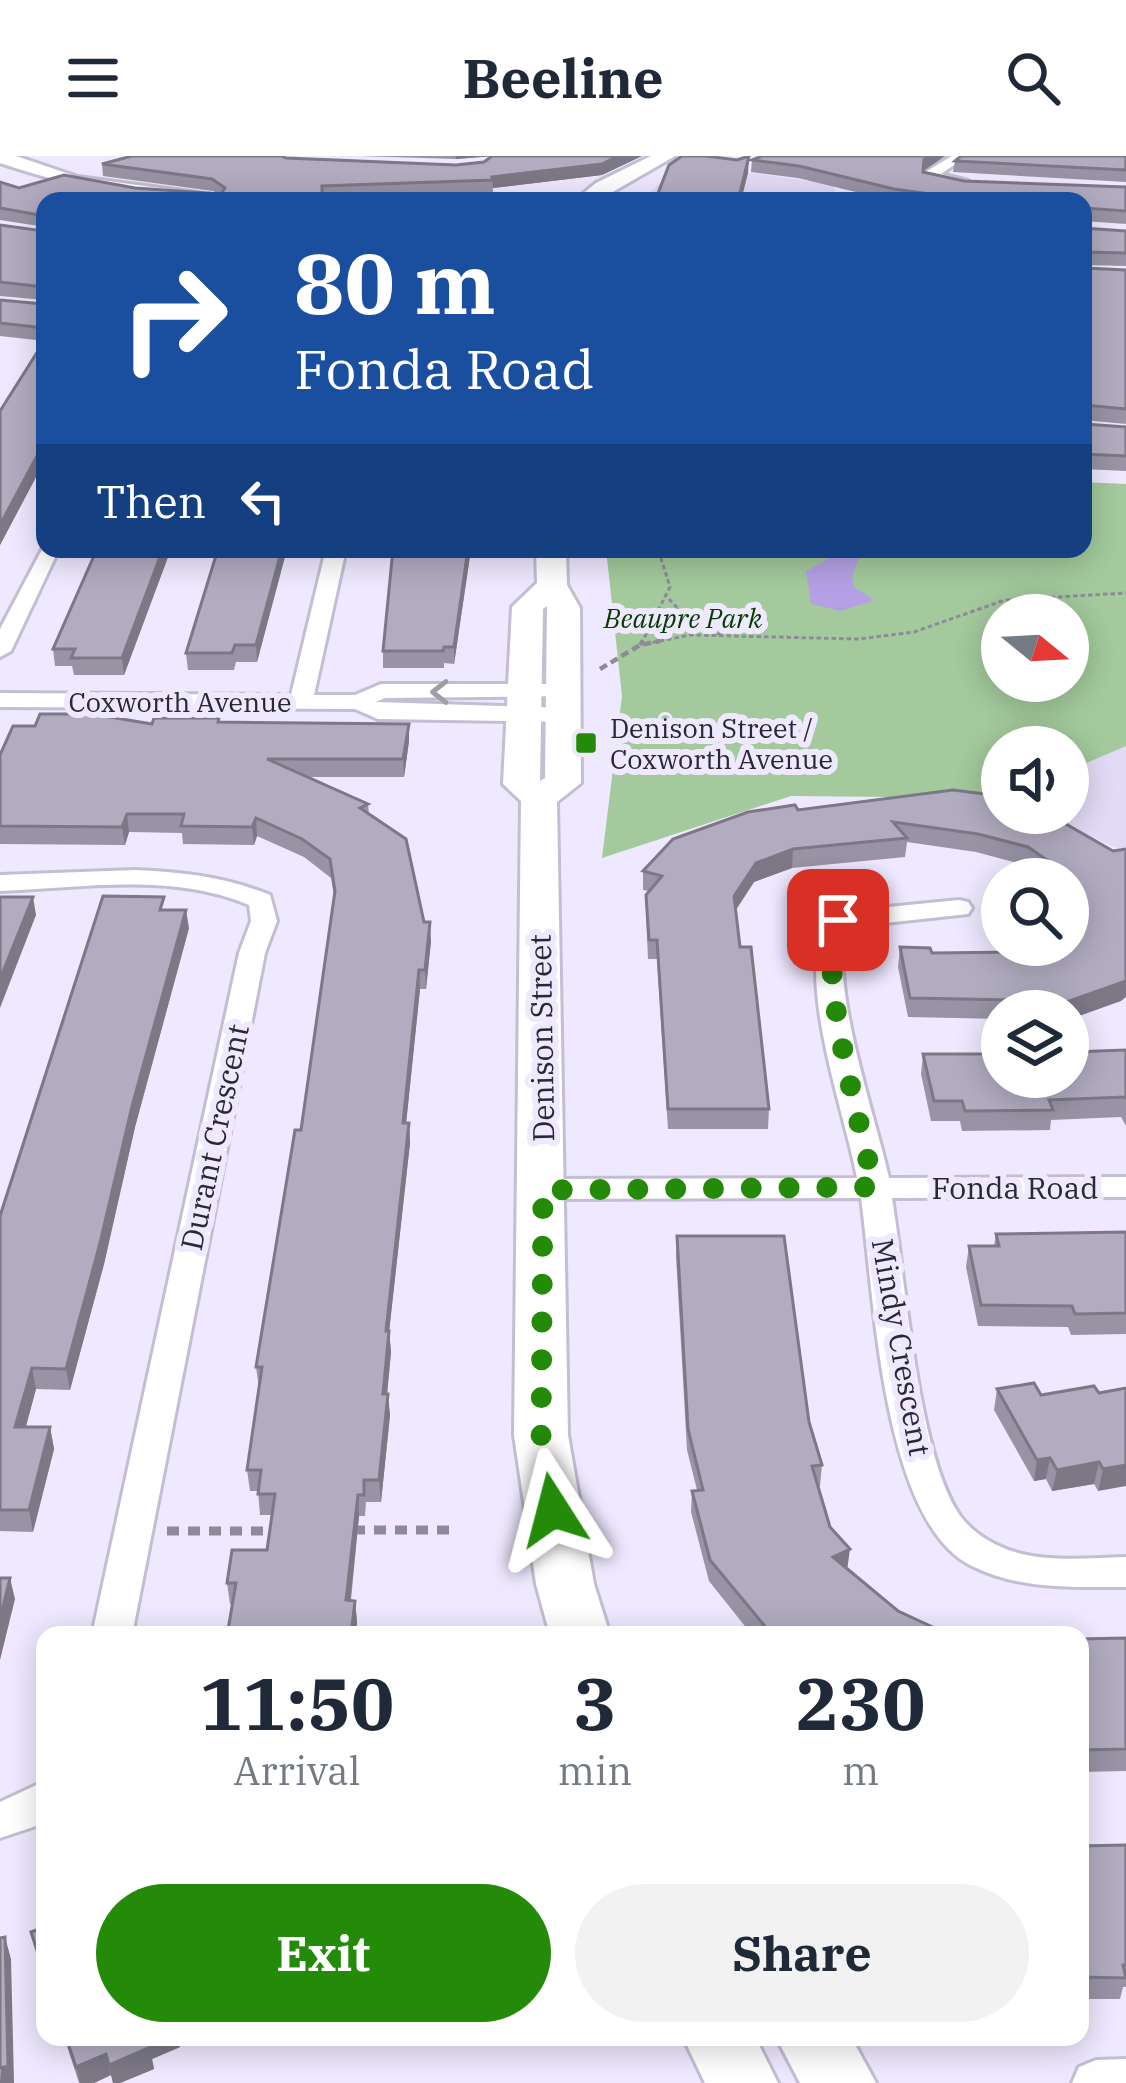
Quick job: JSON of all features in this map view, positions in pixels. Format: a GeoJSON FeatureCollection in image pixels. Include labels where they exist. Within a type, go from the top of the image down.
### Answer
{"type":"FeatureCollection","features":[{"type":"Feature","properties":{"kind":"street"},"geometry":{"type":"LineString","coordinates":[[961,156],[930,178],[980,185]]}},
{"type":"Feature","properties":{"kind":"street"},"geometry":{"type":"LineString","coordinates":[[0,157],[136,192]]}},
{"type":"Feature","properties":{"kind":"street"},"geometry":{"type":"LineString","coordinates":[[595,192],[670,158]]}},
{"type":"Feature","properties":{"kind":"street"},"geometry":{"type":"LineString","coordinates":[[626,192],[631,188],[627,180]]}},
{"type":"Feature","properties":{"kind":"street"},"geometry":{"type":"LineString","coordinates":[[0,651],[45,558]]}},
{"type":"Feature","properties":{"kind":"street"},"geometry":{"type":"LineString","coordinates":[[302,701],[334,558]]}},
{"type":"Feature","properties":{"kind":"street","name":"Denison Street"},"geometry":{"type":"LineString","coordinates":[[539,797],[563,783],[574,693],[565,608],[552,584],[551,558]]}},
{"type":"Feature","properties":{"kind":"street","name":"Denison Street"},"geometry":{"type":"LineString","coordinates":[[539,797],[521,784],[528,607],[552,584]]}},
{"type":"Feature","properties":{"kind":"street","name":"Coxworth Avenue"},"geometry":{"type":"LineString","coordinates":[[0,700],[359,702],[378,712],[524,702],[574,693]]}},
{"type":"Feature","properties":{"kind":"street","name":"Denison Street"},"geometry":{"type":"LineString","coordinates":[[539,797],[541,1435],[565,1584],[577,1626]]}},
{"type":"Feature","properties":{"kind":"street","name":"Durant Crescent"},"geometry":{"type":"LineString","coordinates":[[0,883],[191,880],[230,886],[261,902],[264,921],[252,953],[114,1626]]}},
{"type":"Feature","properties":{"kind":"street","name":"Mindy Crescent"},"geometry":{"type":"LineString","coordinates":[[959,908],[838,920],[829,939],[833,987],[923,1469],[945,1524],[983,1559],[1045,1572],[1126,1572]]}},
{"type":"Feature","properties":{"kind":"street","name":"Fonda Road"},"geometry":{"type":"LineString","coordinates":[[543,1190],[1126,1187]]}},
{"type":"Feature","properties":{"kind":"street"},"geometry":{"type":"LineString","coordinates":[[0,1820],[36,1808]]}},
{"type":"Feature","properties":{"kind":"street"},"geometry":{"type":"LineString","coordinates":[[723,2046],[742,2083]]}},
{"type":"Feature","properties":{"kind":"street"},"geometry":{"type":"LineString","coordinates":[[816,2046],[839,2083]]}},
{"type":"Feature","properties":{"kind":"street"},"geometry":{"type":"LineString","coordinates":[[1096,2083],[1126,2082]]}},
{"type":"Feature","properties":{"kind":"path"},"geometry":{"type":"LineString","coordinates":[[461,192],[470,176]]}},
{"type":"Feature","properties":{"kind":"path"},"geometry":{"type":"LineString","coordinates":[[574,693],[640,645],[669,599],[670,567],[664,558]]}},
{"type":"Feature","properties":{"kind":"path"},"geometry":{"type":"LineString","coordinates":[[640,645],[690,635],[859,639],[914,632],[1005,600],[1126,593]]}},
{"type":"Feature","properties":{"kind":"path"},"geometry":{"type":"LineString","coordinates":[[669,599],[685,616],[725,637]]}},
{"type":"Feature","properties":{"kind":"path"},"geometry":{"type":"LineString","coordinates":[[342,1530],[458,1530]]}},
{"type":"Feature","properties":{"kind":"path"},"geometry":{"type":"LineString","coordinates":[[134,1531],[296,1531]]}},
{"type":"Feature","properties":{"kind":"shaded area"},"geometry":{"type":"Polygon","coordinates":[[[683,164],[832,184],[836,192],[650,192],[683,164]]]}},
{"type":"Feature","properties":{"kind":"shaded area"},"geometry":{"type":"Polygon","coordinates":[[[830,558],[859,558],[852,576],[854,587],[874,600],[841,611],[811,604],[806,571],[830,558]]]}},
{"type":"Feature","properties":{"kind":"shaded area"},"geometry":{"type":"Polygon","coordinates":[[[1126,746],[1126,852],[1084,834],[1089,834],[1089,762],[1126,746]]]}},
{"type":"Feature","properties":{"kind":"green space","name":"Beaupre Park"},"geometry":{"type":"Polygon","coordinates":[[[1092,482],[1126,484],[1126,746],[1089,762],[1089,726],[981,726],[981,798],[791,796],[602,858],[622,696],[607,558],[1092,558],[1092,482]]]}},
{"type":"Feature","properties":{"kind":"building"},"geometry":{"type":"Polygon","coordinates":[[[132,156],[282,156],[456,165],[484,162],[492,156],[618,156],[602,164],[493,180],[322,186],[322,192],[222,192],[225,188],[212,179],[102,164],[132,156]]]}},
{"type":"Feature","properties":{"kind":"building"},"geometry":{"type":"Polygon","coordinates":[[[682,156],[737,160],[749,156],[740,192],[658,192],[669,165],[682,156]]]}},
{"type":"Feature","properties":{"kind":"building"},"geometry":{"type":"Polygon","coordinates":[[[762,156],[929,156],[923,172],[964,181],[1126,187],[1126,211],[1092,209],[1092,192],[915,192],[752,160],[762,156]]]}},
{"type":"Feature","properties":{"kind":"building"},"geometry":{"type":"Polygon","coordinates":[[[961,156],[1126,156],[1126,170],[955,161],[961,156]]]}},
{"type":"Feature","properties":{"kind":"building"},"geometry":{"type":"Polygon","coordinates":[[[64,175],[192,192],[36,192],[36,214],[0,208],[0,182],[19,188],[64,175]]]}},
{"type":"Feature","properties":{"kind":"building"},"geometry":{"type":"Polygon","coordinates":[[[0,225],[36,230],[36,286],[0,282],[0,225]]]}},
{"type":"Feature","properties":{"kind":"building"},"geometry":{"type":"Polygon","coordinates":[[[1092,229],[1126,231],[1126,253],[1092,252],[1092,229]]]}},
{"type":"Feature","properties":{"kind":"building"},"geometry":{"type":"Polygon","coordinates":[[[1092,268],[1126,270],[1126,409],[1092,406],[1092,268]]]}},
{"type":"Feature","properties":{"kind":"building"},"geometry":{"type":"Polygon","coordinates":[[[0,300],[36,303],[36,327],[0,323],[0,300]]]}},
{"type":"Feature","properties":{"kind":"building"},"geometry":{"type":"Polygon","coordinates":[[[36,354],[36,458],[0,525],[0,411],[36,354]]]}},
{"type":"Feature","properties":{"kind":"building"},"geometry":{"type":"Polygon","coordinates":[[[1092,425],[1126,427],[1126,456],[1092,454],[1092,425]]]}},
{"type":"Feature","properties":{"kind":"building"},"geometry":{"type":"Polygon","coordinates":[[[93,558],[160,558],[122,658],[71,658],[75,649],[53,649],[93,558]]]}},
{"type":"Feature","properties":{"kind":"building"},"geometry":{"type":"Polygon","coordinates":[[[215,558],[280,558],[256,645],[235,645],[232,653],[186,653],[215,558]]]}},
{"type":"Feature","properties":{"kind":"building"},"geometry":{"type":"Polygon","coordinates":[[[392,558],[467,558],[454,647],[383,651],[392,558]]]}},
{"type":"Feature","properties":{"kind":"building"},"geometry":{"type":"Polygon","coordinates":[[[40,714],[92,714],[152,724],[154,718],[219,718],[218,722],[409,724],[403,759],[267,759],[368,804],[360,808],[406,839],[424,922],[430,922],[425,970],[419,970],[403,1123],[409,1123],[386,1331],[383,1394],[388,1394],[379,1480],[364,1480],[364,1495],[358,1495],[346,1600],[355,1601],[352,1626],[229,1626],[236,1583],[227,1583],[232,1550],[267,1550],[275,1494],[258,1494],[261,1470],[247,1470],[262,1367],[256,1367],[295,1130],[301,1130],[335,891],[330,859],[302,839],[256,818],[252,827],[181,826],[184,814],[127,814],[122,827],[0,826],[0,755],[13,726],[35,726],[40,714]]]}},
{"type":"Feature","properties":{"kind":"building"},"geometry":{"type":"Polygon","coordinates":[[[953,790],[981,794],[981,834],[1083,834],[1113,851],[1126,849],[1126,981],[1089,994],[1089,990],[981,990],[981,999],[910,998],[900,947],[930,948],[932,953],[981,952],[981,966],[1089,966],[1089,858],[1044,858],[1028,847],[978,834],[893,822],[907,838],[793,849],[756,863],[734,896],[740,947],[751,947],[769,1109],[668,1109],[657,940],[649,940],[646,895],[662,876],[643,871],[673,839],[748,812],[795,805],[798,810],[953,790]]]}},
{"type":"Feature","properties":{"kind":"building"},"geometry":{"type":"Polygon","coordinates":[[[103,896],[164,897],[160,910],[186,910],[66,1369],[32,1368],[15,1427],[50,1427],[29,1510],[0,1510],[0,1216],[103,896]]]}},
{"type":"Feature","properties":{"kind":"building"},"geometry":{"type":"Polygon","coordinates":[[[0,897],[33,897],[0,979],[0,897]]]}},
{"type":"Feature","properties":{"kind":"building"},"geometry":{"type":"Polygon","coordinates":[[[1126,1050],[1126,1099],[1049,1100],[1053,1110],[965,1111],[962,1101],[934,1101],[923,1054],[981,1054],[981,1098],[1089,1098],[1089,1051],[1126,1050]]]}},
{"type":"Feature","properties":{"kind":"building"},"geometry":{"type":"Polygon","coordinates":[[[1126,1232],[1126,1313],[1075,1314],[1072,1306],[981,1305],[969,1246],[999,1246],[996,1234],[1126,1232]]]}},
{"type":"Feature","properties":{"kind":"building"},"geometry":{"type":"Polygon","coordinates":[[[677,1236],[784,1236],[809,1422],[822,1465],[812,1466],[830,1527],[850,1549],[833,1557],[898,1611],[930,1626],[762,1626],[710,1560],[692,1491],[703,1490],[688,1429],[677,1236]]]}},
{"type":"Feature","properties":{"kind":"building"},"geometry":{"type":"Polygon","coordinates":[[[1034,1383],[1041,1395],[1094,1386],[1099,1393],[1126,1388],[1126,1465],[1103,1469],[1099,1462],[1057,1470],[1050,1458],[1037,1460],[997,1389],[1034,1383]]]}},
{"type":"Feature","properties":{"kind":"building"},"geometry":{"type":"Polygon","coordinates":[[[0,1578],[10,1578],[0,1619],[0,1578]]]}},
{"type":"Feature","properties":{"kind":"building"},"geometry":{"type":"Polygon","coordinates":[[[1126,1638],[1126,1749],[1089,1750],[1089,1639],[1126,1638]]]}},
{"type":"Feature","properties":{"kind":"building"},"geometry":{"type":"Polygon","coordinates":[[[1126,1845],[1126,1978],[1089,1977],[1089,1846],[1126,1845]]]}},
{"type":"Feature","properties":{"kind":"building"},"geometry":{"type":"Polygon","coordinates":[[[5,1937],[8,2066],[0,2068],[0,1938],[5,1937]]]}},
{"type":"Feature","properties":{"kind":"building"},"geometry":{"type":"Polygon","coordinates":[[[69,2046],[150,2047],[109,2065],[106,2054],[76,2067],[69,2046]]]}},
{"type":"Feature","properties":{"kind":"place","name":"Denison Street / Coxworth Avenue"},"geometry":{"type":"Point","coordinates":[586,743]}},
{"type":"Feature","properties":{"kind":"route"},"geometry":{"type":"LineString","coordinates":[[553,1510],[541,1435],[543,1190],[874,1187],[833,987],[829,939],[838,920]]}}]}
